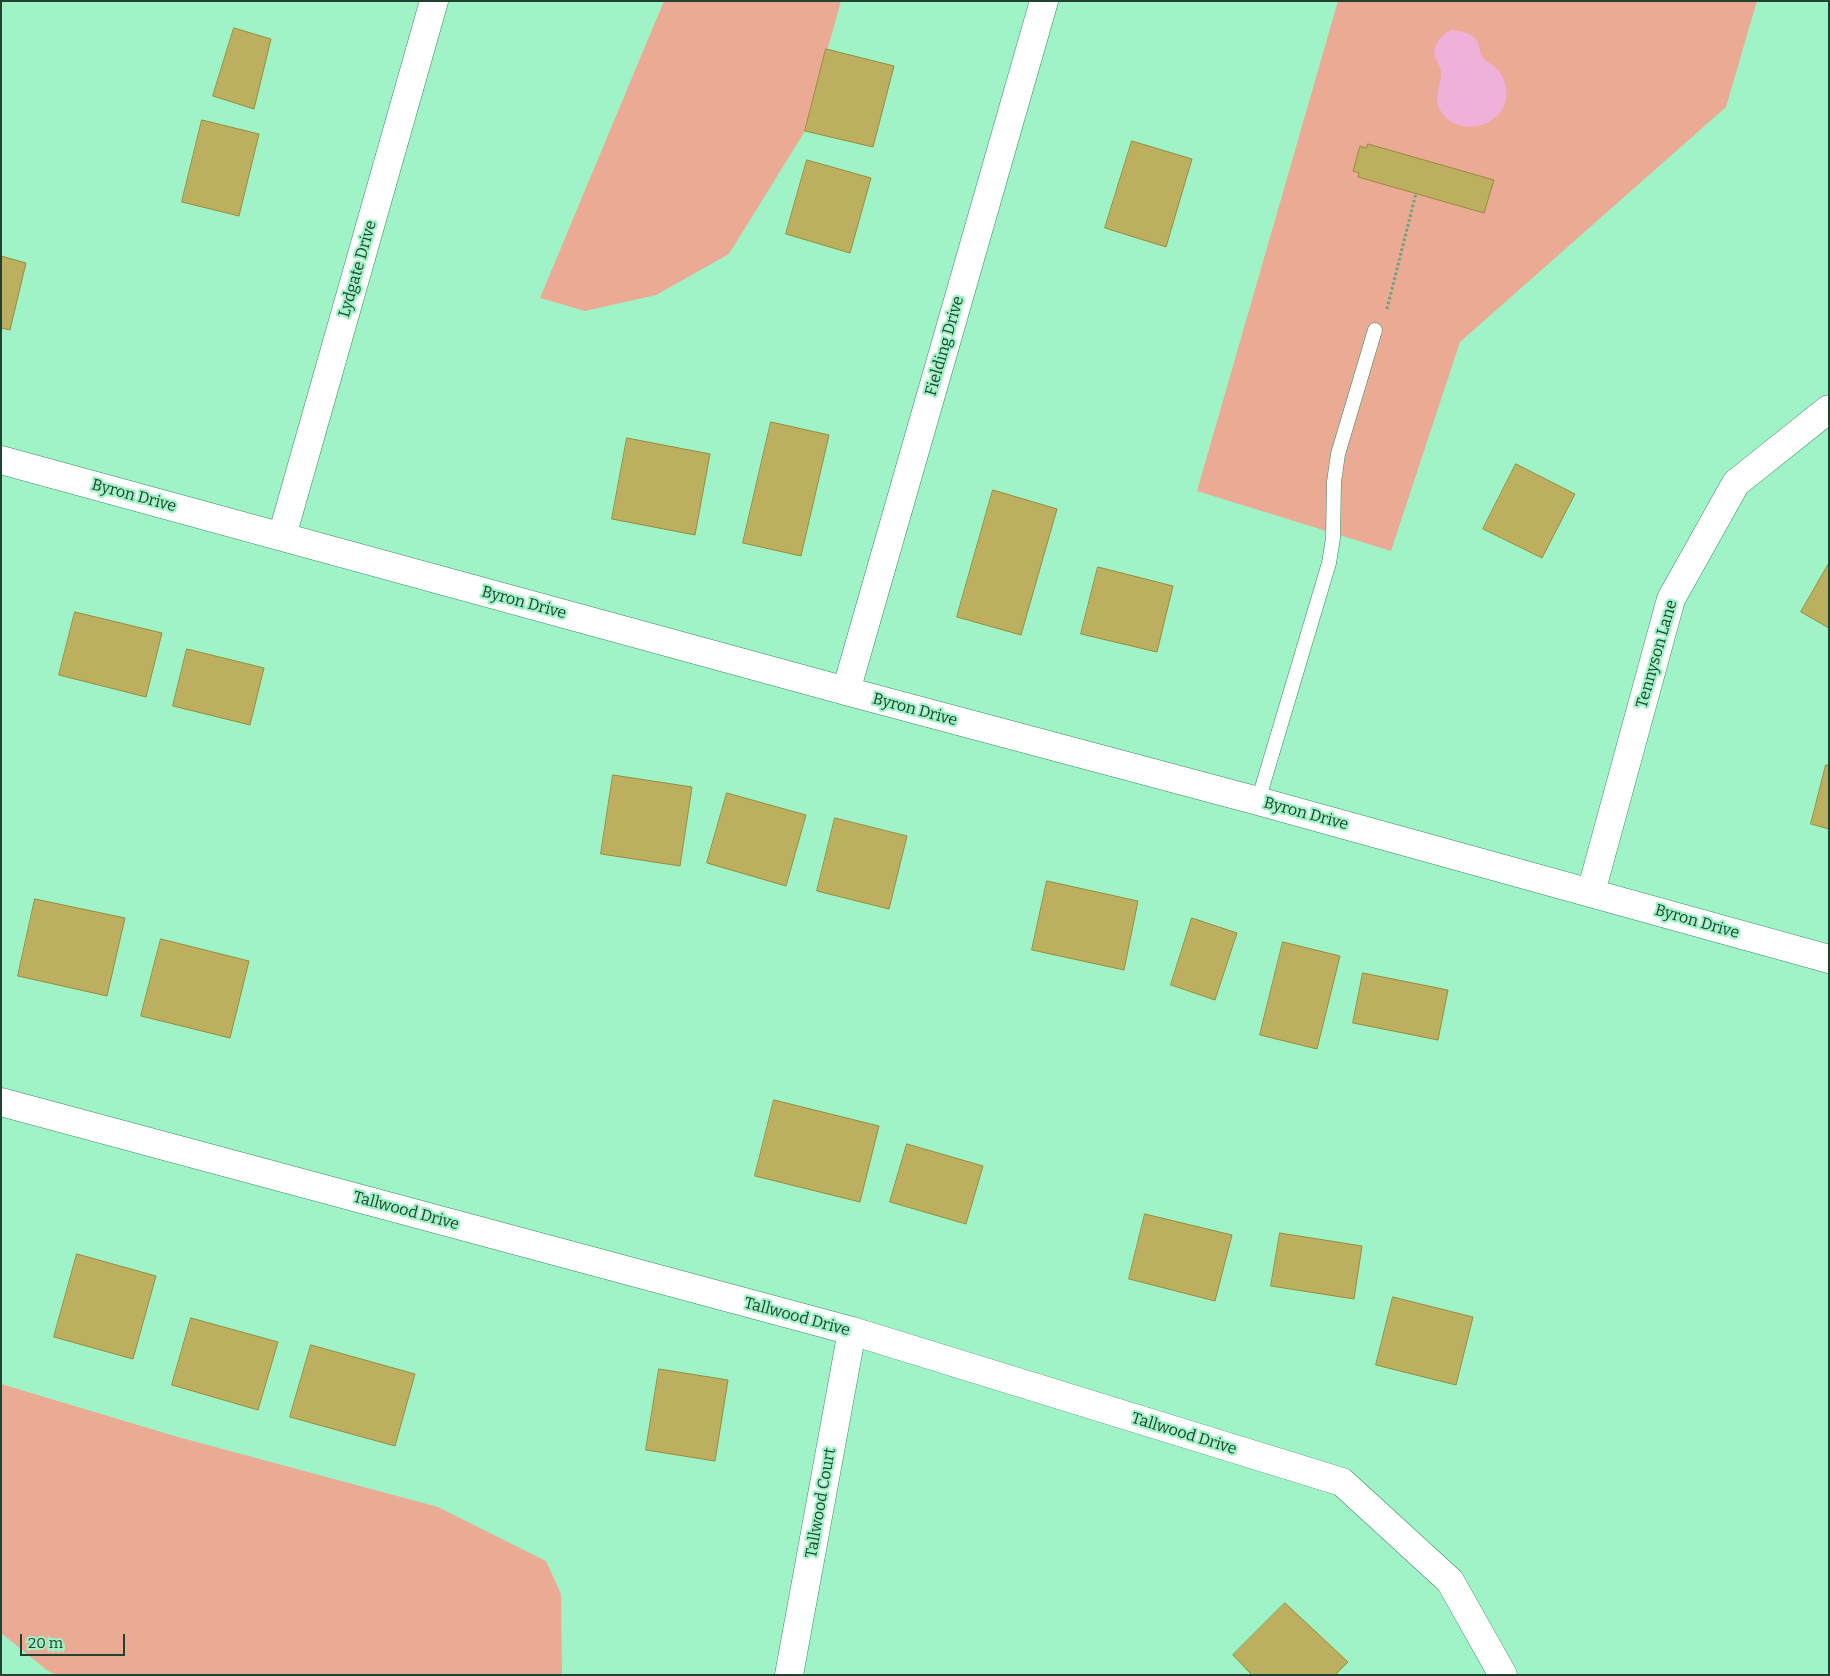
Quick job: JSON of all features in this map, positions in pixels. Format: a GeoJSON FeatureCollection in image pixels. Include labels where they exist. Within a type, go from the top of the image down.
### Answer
{"type":"FeatureCollection","features":[{"type":"Feature","properties":{"kind":"street","name":"Lydgate Drive"},"geometry":{"type":"LineString","coordinates":[[282,536],[434,1]]}},
{"type":"Feature","properties":{"kind":"street","name":"Fielding Drive"},"geometry":{"type":"LineString","coordinates":[[846,691],[1044,1]]}},
{"type":"Feature","properties":{"kind":"street","name":"Tennyson Lane"},"geometry":{"type":"LineString","coordinates":[[1591,892],[1671,599],[1736,482],[1829,409]]}},
{"type":"Feature","properties":{"kind":"street","name":"Byron Drive"},"geometry":{"type":"LineString","coordinates":[[1,460],[1591,892],[1829,960]]}},
{"type":"Feature","properties":{"kind":"street","name":"Tallwood Drive"},"geometry":{"type":"LineString","coordinates":[[1,1102],[852,1331],[1342,1482],[1450,1581],[1503,1675]]}},
{"type":"Feature","properties":{"kind":"street","name":"Tallwood Court"},"geometry":{"type":"LineString","coordinates":[[789,1675],[852,1331]]}},
{"type":"Feature","properties":{"kind":"lane"},"geometry":{"type":"LineString","coordinates":[[1258,801],[1329,563],[1333,538],[1334,482],[1338,454],[1375,330]]}},
{"type":"Feature","properties":{"kind":"path"},"geometry":{"type":"LineString","coordinates":[[1386,313],[1416,194]]}},
{"type":"Feature","properties":{"kind":"shaded area"},"geometry":{"type":"Polygon","coordinates":[[[664,1],[841,1],[805,131],[729,254],[656,295],[585,311],[540,298],[664,1]]]}},
{"type":"Feature","properties":{"kind":"shaded area"},"geometry":{"type":"Polygon","coordinates":[[[1338,1],[1757,1],[1726,107],[1460,342],[1391,551],[1197,491],[1338,1]]]}},
{"type":"Feature","properties":{"kind":"shaded area"},"geometry":{"type":"Polygon","coordinates":[[[1451,30],[1468,33],[1475,38],[1483,57],[1499,71],[1505,82],[1506,99],[1502,110],[1486,124],[1464,126],[1454,123],[1445,117],[1437,103],[1441,72],[1434,52],[1436,44],[1451,30]]]}},
{"type":"Feature","properties":{"kind":"shaded area"},"geometry":{"type":"Polygon","coordinates":[[[1,1384],[178,1437],[438,1507],[546,1561],[561,1594],[562,1675],[57,1675],[48,1671],[1,1633],[1,1384]]]}},
{"type":"Feature","properties":{"kind":"building"},"geometry":{"type":"Polygon","coordinates":[[[234,28],[271,39],[254,109],[213,96],[234,28]]]}},
{"type":"Feature","properties":{"kind":"building"},"geometry":{"type":"Polygon","coordinates":[[[826,49],[894,66],[873,147],[805,131],[826,49]]]}},
{"type":"Feature","properties":{"kind":"building"},"geometry":{"type":"Polygon","coordinates":[[[202,120],[259,134],[239,216],[182,202],[202,120]]]}},
{"type":"Feature","properties":{"kind":"building"},"geometry":{"type":"Polygon","coordinates":[[[1132,141],[1192,159],[1166,247],[1105,228],[1132,141]]]}},
{"type":"Feature","properties":{"kind":"building"},"geometry":{"type":"Polygon","coordinates":[[[1368,144],[1494,180],[1484,213],[1358,177],[1359,173],[1353,171],[1360,146],[1366,148],[1368,144]]]}},
{"type":"Feature","properties":{"kind":"building"},"geometry":{"type":"Polygon","coordinates":[[[807,160],[871,178],[850,253],[786,234],[807,160]]]}},
{"type":"Feature","properties":{"kind":"building"},"geometry":{"type":"Polygon","coordinates":[[[1,256],[26,263],[10,330],[1,328],[1,256]]]}},
{"type":"Feature","properties":{"kind":"building"},"geometry":{"type":"Polygon","coordinates":[[[771,422],[829,435],[801,556],[743,543],[771,422]]]}},
{"type":"Feature","properties":{"kind":"building"},"geometry":{"type":"Polygon","coordinates":[[[627,438],[710,454],[695,535],[612,519],[627,438]]]}},
{"type":"Feature","properties":{"kind":"building"},"geometry":{"type":"Polygon","coordinates":[[[1516,464],[1575,494],[1542,558],[1483,529],[1516,464]]]}},
{"type":"Feature","properties":{"kind":"building"},"geometry":{"type":"Polygon","coordinates":[[[993,490],[1057,509],[1021,635],[957,617],[993,490]]]}},
{"type":"Feature","properties":{"kind":"building"},"geometry":{"type":"Polygon","coordinates":[[[1829,563],[1829,628],[1801,612],[1829,563]]]}},
{"type":"Feature","properties":{"kind":"building"},"geometry":{"type":"Polygon","coordinates":[[[1098,567],[1173,586],[1157,652],[1081,634],[1098,567]]]}},
{"type":"Feature","properties":{"kind":"building"},"geometry":{"type":"Polygon","coordinates":[[[75,612],[162,633],[146,697],[59,675],[75,612]]]}},
{"type":"Feature","properties":{"kind":"building"},"geometry":{"type":"Polygon","coordinates":[[[187,649],[264,668],[250,725],[173,706],[187,649]]]}},
{"type":"Feature","properties":{"kind":"building"},"geometry":{"type":"Polygon","coordinates":[[[1826,765],[1829,765],[1829,829],[1811,824],[1826,765]]]}},
{"type":"Feature","properties":{"kind":"building"},"geometry":{"type":"Polygon","coordinates":[[[613,775],[692,787],[680,866],[601,854],[613,775]]]}},
{"type":"Feature","properties":{"kind":"building"},"geometry":{"type":"Polygon","coordinates":[[[727,793],[806,815],[786,886],[707,863],[727,793]]]}},
{"type":"Feature","properties":{"kind":"building"},"geometry":{"type":"Polygon","coordinates":[[[835,818],[907,836],[889,909],[817,891],[835,818]]]}},
{"type":"Feature","properties":{"kind":"building"},"geometry":{"type":"Polygon","coordinates":[[[1047,881],[1138,901],[1124,970],[1032,950],[1047,881]]]}},
{"type":"Feature","properties":{"kind":"building"},"geometry":{"type":"Polygon","coordinates":[[[35,899],[125,918],[107,996],[18,976],[35,899]]]}},
{"type":"Feature","properties":{"kind":"building"},"geometry":{"type":"Polygon","coordinates":[[[1192,918],[1237,933],[1215,1000],[1171,985],[1192,918]]]}},
{"type":"Feature","properties":{"kind":"building"},"geometry":{"type":"Polygon","coordinates":[[[161,939],[249,961],[230,1038],[141,1016],[161,939]]]}},
{"type":"Feature","properties":{"kind":"building"},"geometry":{"type":"Polygon","coordinates":[[[1283,942],[1340,956],[1317,1049],[1260,1035],[1283,942]]]}},
{"type":"Feature","properties":{"kind":"building"},"geometry":{"type":"Polygon","coordinates":[[[1363,973],[1448,990],[1438,1040],[1353,1023],[1363,973]]]}},
{"type":"Feature","properties":{"kind":"building"},"geometry":{"type":"Polygon","coordinates":[[[774,1100],[879,1126],[860,1202],[755,1176],[774,1100]]]}},
{"type":"Feature","properties":{"kind":"building"},"geometry":{"type":"Polygon","coordinates":[[[907,1144],[983,1166],[966,1224],[890,1202],[907,1144]]]}},
{"type":"Feature","properties":{"kind":"building"},"geometry":{"type":"Polygon","coordinates":[[[1145,1214],[1232,1235],[1215,1301],[1129,1279],[1145,1214]]]}},
{"type":"Feature","properties":{"kind":"building"},"geometry":{"type":"Polygon","coordinates":[[[1280,1233],[1362,1246],[1354,1299],[1271,1286],[1280,1233]]]}},
{"type":"Feature","properties":{"kind":"building"},"geometry":{"type":"Polygon","coordinates":[[[77,1254],[156,1276],[133,1359],[54,1337],[77,1254]]]}},
{"type":"Feature","properties":{"kind":"building"},"geometry":{"type":"Polygon","coordinates":[[[1393,1297],[1473,1317],[1456,1385],[1376,1365],[1393,1297]]]}},
{"type":"Feature","properties":{"kind":"building"},"geometry":{"type":"Polygon","coordinates":[[[191,1318],[278,1342],[258,1410],[172,1385],[191,1318]]]}},
{"type":"Feature","properties":{"kind":"building"},"geometry":{"type":"Polygon","coordinates":[[[311,1345],[415,1374],[395,1446],[290,1417],[311,1345]]]}},
{"type":"Feature","properties":{"kind":"building"},"geometry":{"type":"Polygon","coordinates":[[[659,1369],[728,1380],[715,1461],[646,1450],[659,1369]]]}},
{"type":"Feature","properties":{"kind":"building"},"geometry":{"type":"Polygon","coordinates":[[[1285,1603],[1348,1662],[1335,1675],[1252,1675],[1233,1655],[1285,1603]]]}}]}
